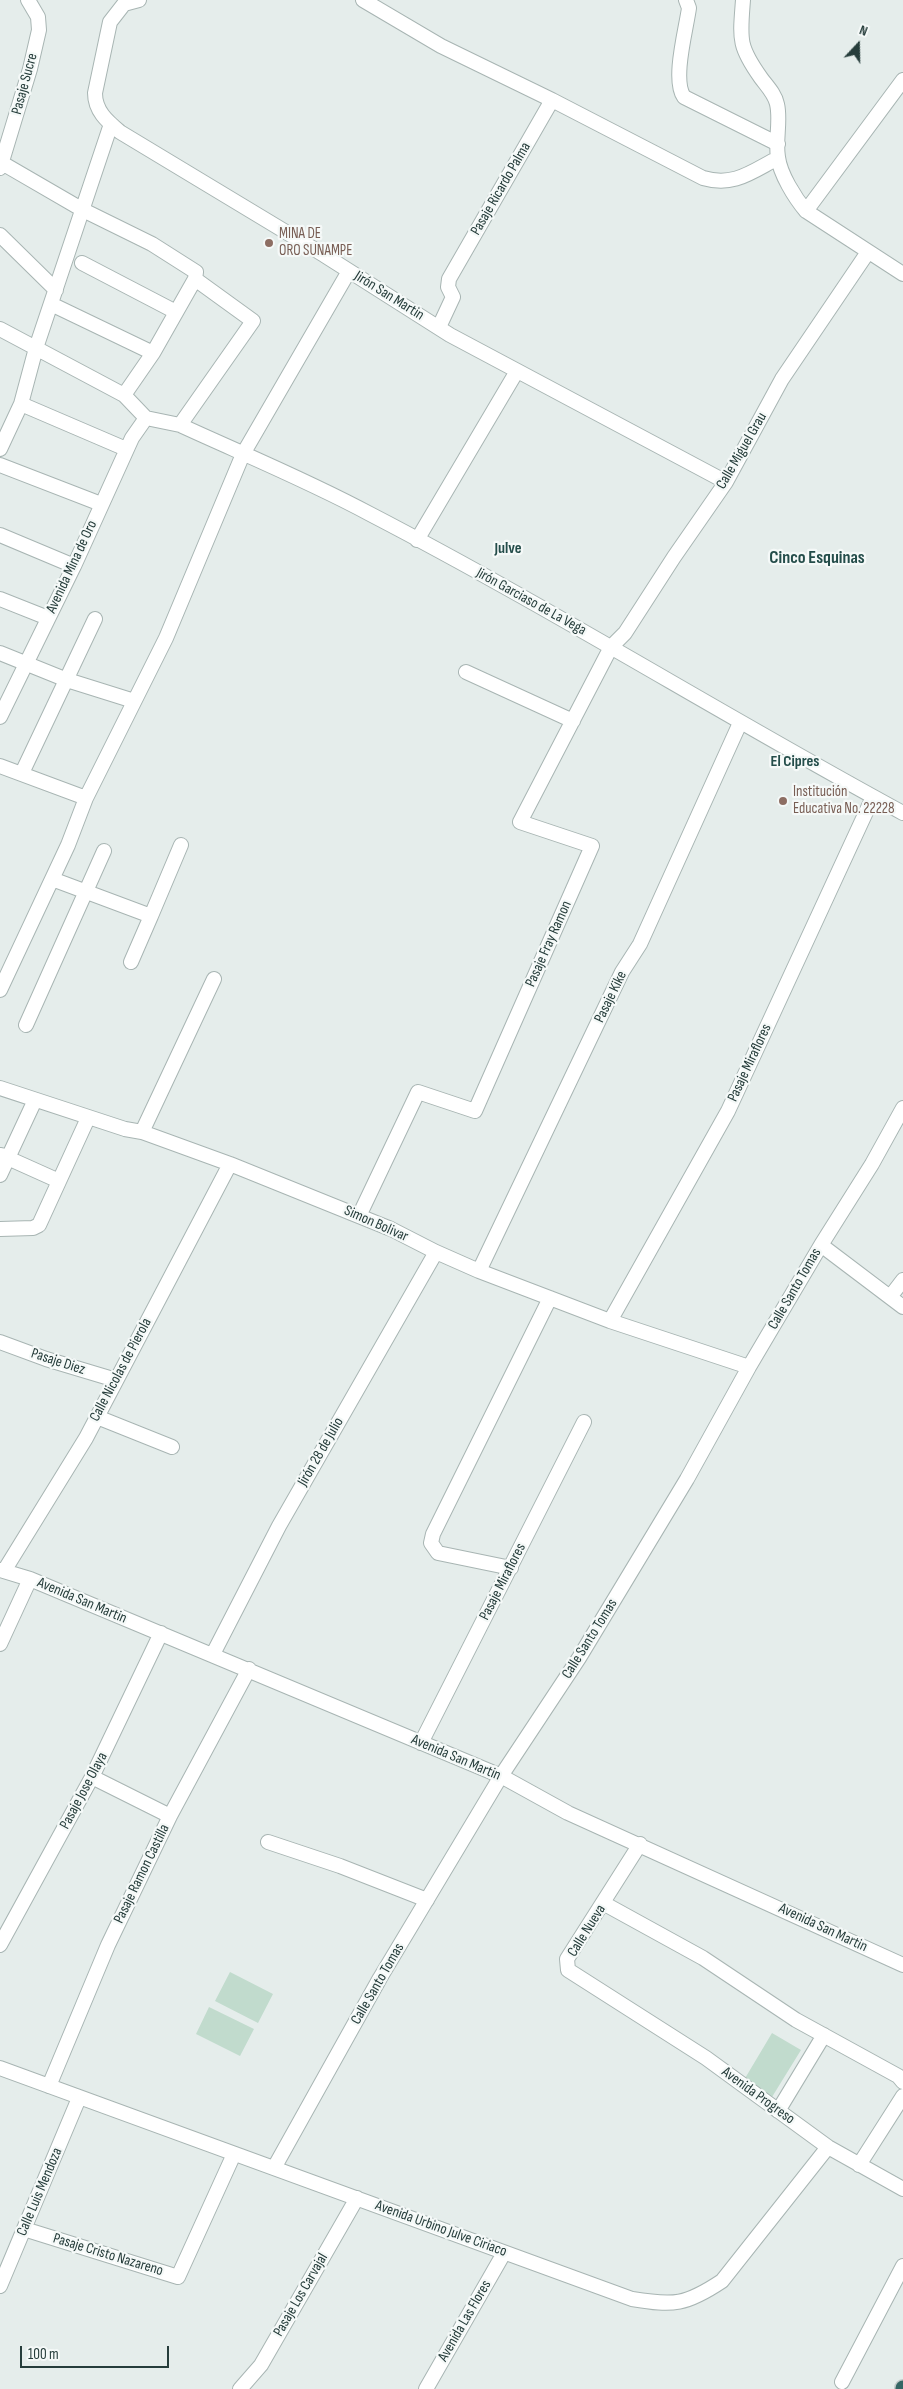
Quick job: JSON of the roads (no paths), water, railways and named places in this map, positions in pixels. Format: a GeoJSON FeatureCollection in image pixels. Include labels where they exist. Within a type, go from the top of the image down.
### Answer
{"type":"FeatureCollection","features":[{"type":"Feature","properties":{"kind":"street","name":"Pasaje Sucre"},"geometry":{"type":"LineString","coordinates":[[1,166],[39,30],[38,17],[28,0]]}},
{"type":"Feature","properties":{"kind":"street","name":"Jirón San Martin"},"geometry":{"type":"LineString","coordinates":[[139,0],[124,4],[110,22],[95,93],[95,102],[101,114],[111,124],[349,270],[439,328],[726,482]]}},
{"type":"Feature","properties":{"kind":"street"},"geometry":{"type":"LineString","coordinates":[[363,0],[441,46],[552,100],[703,178],[717,182],[737,179],[778,151]]}},
{"type":"Feature","properties":{"kind":"street"},"geometry":{"type":"LineString","coordinates":[[686,0],[689,8],[679,80],[684,97],[778,151]]}},
{"type":"Feature","properties":{"kind":"street"},"geometry":{"type":"LineString","coordinates":[[743,0],[740,34],[742,46],[748,59],[774,96],[777,104],[778,151],[795,198],[806,211],[903,274]]}},
{"type":"Feature","properties":{"kind":"street"},"geometry":{"type":"LineString","coordinates":[[806,211],[903,80]]}},
{"type":"Feature","properties":{"kind":"street","name":"Pasaje Ricardo Palma"},"geometry":{"type":"LineString","coordinates":[[439,328],[453,297],[448,284],[449,279],[552,100]]}},
{"type":"Feature","properties":{"kind":"street"},"geometry":{"type":"LineString","coordinates":[[0,449],[21,404],[36,348],[111,124]]}},
{"type":"Feature","properties":{"kind":"street"},"geometry":{"type":"LineString","coordinates":[[1,166],[152,244],[196,272],[195,279],[153,354],[124,395]]}},
{"type":"Feature","properties":{"kind":"street"},"geometry":{"type":"LineString","coordinates":[[0,235],[56,290]]}},
{"type":"Feature","properties":{"kind":"street","name":"Calle Miguel Grau"},"geometry":{"type":"LineString","coordinates":[[611,647],[626,633],[674,557],[726,482],[782,379],[868,252]]}},
{"type":"Feature","properties":{"kind":"street"},"geometry":{"type":"LineString","coordinates":[[82,264],[176,312]]}},
{"type":"Feature","properties":{"kind":"street"},"geometry":{"type":"LineString","coordinates":[[0,990],[52,879],[86,798],[166,638],[243,454],[349,270]]}},
{"type":"Feature","properties":{"kind":"street"},"geometry":{"type":"LineString","coordinates":[[180,425],[253,321],[195,279]]}},
{"type":"Feature","properties":{"kind":"street"},"geometry":{"type":"LineString","coordinates":[[51,304],[153,354]]}},
{"type":"Feature","properties":{"kind":"street"},"geometry":{"type":"LineString","coordinates":[[0,329],[124,395],[146,418]]}},
{"type":"Feature","properties":{"kind":"street"},"geometry":{"type":"LineString","coordinates":[[417,540],[517,371]]}},
{"type":"Feature","properties":{"kind":"street"},"geometry":{"type":"LineString","coordinates":[[21,404],[126,449]]}},
{"type":"Feature","properties":{"kind":"street","name":"Jirón Garciaso de La Vega"},"geometry":{"type":"LineString","coordinates":[[146,418],[180,425],[369,513],[611,647],[740,723],[903,813]]}},
{"type":"Feature","properties":{"kind":"street","name":"Avenida Mina de Oro"},"geometry":{"type":"LineString","coordinates":[[0,717],[74,566],[126,449],[146,418]]}},
{"type":"Feature","properties":{"kind":"street"},"geometry":{"type":"LineString","coordinates":[[0,465],[101,504]]}},
{"type":"Feature","properties":{"kind":"street"},"geometry":{"type":"LineString","coordinates":[[0,535],[74,566]]}},
{"type":"Feature","properties":{"kind":"street"},"geometry":{"type":"LineString","coordinates":[[0,598],[48,618]]}},
{"type":"Feature","properties":{"kind":"street"},"geometry":{"type":"LineString","coordinates":[[22,773],[95,619]]}},
{"type":"Feature","properties":{"kind":"street","name":"Pasaje Fray Ramon"},"geometry":{"type":"LineString","coordinates":[[359,1216],[418,1092],[475,1111],[592,846],[520,822],[611,647]]}},
{"type":"Feature","properties":{"kind":"street"},"geometry":{"type":"LineString","coordinates":[[0,653],[67,680],[134,701]]}},
{"type":"Feature","properties":{"kind":"street"},"geometry":{"type":"LineString","coordinates":[[466,672],[572,721]]}},
{"type":"Feature","properties":{"kind":"street","name":"Pasaje Kike"},"geometry":{"type":"LineString","coordinates":[[479,1271],[622,972],[640,944],[740,723]]}},
{"type":"Feature","properties":{"kind":"street"},"geometry":{"type":"LineString","coordinates":[[0,766],[86,798]]}},
{"type":"Feature","properties":{"kind":"street","name":"Pasaje Miraflores"},"geometry":{"type":"LineString","coordinates":[[610,1321],[728,1111],[873,797]]}},
{"type":"Feature","properties":{"kind":"street"},"geometry":{"type":"LineString","coordinates":[[131,962],[181,845]]}},
{"type":"Feature","properties":{"kind":"street"},"geometry":{"type":"LineString","coordinates":[[26,1025],[104,851]]}},
{"type":"Feature","properties":{"kind":"street"},"geometry":{"type":"LineString","coordinates":[[52,879],[151,916]]}},
{"type":"Feature","properties":{"kind":"street"},"geometry":{"type":"LineString","coordinates":[[142,1132],[214,979]]}},
{"type":"Feature","properties":{"kind":"street","name":"Simon Bolivar"},"geometry":{"type":"LineString","coordinates":[[0,1088],[88,1118],[142,1132],[230,1164],[392,1229],[436,1252],[479,1271],[610,1321],[749,1368]]}},
{"type":"Feature","properties":{"kind":"street"},"geometry":{"type":"LineString","coordinates":[[0,1175],[4,1157],[36,1100]]}},
{"type":"Feature","properties":{"kind":"street","name":"Calle Santo Tomas"},"geometry":{"type":"LineString","coordinates":[[274,2168],[380,1978],[501,1776],[579,1658],[687,1479],[749,1368],[821,1245],[872,1164],[903,1108]]}},
{"type":"Feature","properties":{"kind":"street"},"geometry":{"type":"LineString","coordinates":[[0,1230],[33,1228],[39,1225],[88,1118]]}},
{"type":"Feature","properties":{"kind":"street"},"geometry":{"type":"LineString","coordinates":[[4,1157],[59,1181]]}},
{"type":"Feature","properties":{"kind":"street","name":"Calle Nicolas de Pierola"},"geometry":{"type":"LineString","coordinates":[[2,1570],[97,1417],[230,1164]]}},
{"type":"Feature","properties":{"kind":"street"},"geometry":{"type":"LineString","coordinates":[[821,1245],[903,1308]]}},
{"type":"Feature","properties":{"kind":"street","name":"Jirón 28 de Julio"},"geometry":{"type":"LineString","coordinates":[[213,1654],[278,1526],[436,1252]]}},
{"type":"Feature","properties":{"kind":"street"},"geometry":{"type":"LineString","coordinates":[[890,1297],[903,1280]]}},
{"type":"Feature","properties":{"kind":"street"},"geometry":{"type":"LineString","coordinates":[[511,1568],[438,1553],[431,1543],[433,1534],[550,1298]]}},
{"type":"Feature","properties":{"kind":"street","name":"Pasaje Diez"},"geometry":{"type":"LineString","coordinates":[[0,1342],[46,1359],[116,1380]]}},
{"type":"Feature","properties":{"kind":"street"},"geometry":{"type":"LineString","coordinates":[[97,1417],[172,1447]]}},
{"type":"Feature","properties":{"kind":"street","name":"Pasaje Miraflores"},"geometry":{"type":"LineString","coordinates":[[421,1742],[584,1422]]}},
{"type":"Feature","properties":{"kind":"street","name":"Avenida San Martin"},"geometry":{"type":"LineString","coordinates":[[2,1570],[30,1579],[213,1654],[501,1776],[568,1813],[903,1964]]}},
{"type":"Feature","properties":{"kind":"street"},"geometry":{"type":"LineString","coordinates":[[0,1644],[30,1579]]}},
{"type":"Feature","properties":{"kind":"street","name":"Pasaje Jose Olaya"},"geometry":{"type":"LineString","coordinates":[[0,1945],[92,1777],[161,1633]]}},
{"type":"Feature","properties":{"kind":"street","name":"Pasaje Ramon Castilla"},"geometry":{"type":"LineString","coordinates":[[49,2086],[108,1945],[170,1816],[249,1669]]}},
{"type":"Feature","properties":{"kind":"street"},"geometry":{"type":"LineString","coordinates":[[92,1777],[170,1816]]}},
{"type":"Feature","properties":{"kind":"street"},"geometry":{"type":"LineString","coordinates":[[268,1842],[340,1866],[427,1900]]}},
{"type":"Feature","properties":{"kind":"street","name":"Calle Nueva"},"geometry":{"type":"LineString","coordinates":[[616,2000],[574,1976],[568,1970],[567,1960],[640,1844]]}},
{"type":"Feature","properties":{"kind":"street"},"geometry":{"type":"LineString","coordinates":[[603,1903],[703,1958],[796,2020],[898,2076],[903,2082]]}},
{"type":"Feature","properties":{"kind":"street","name":"Avenida Progreso"},"geometry":{"type":"LineString","coordinates":[[616,2000],[629,2011],[706,2058],[828,2147],[903,2189]]}},
{"type":"Feature","properties":{"kind":"street"},"geometry":{"type":"LineString","coordinates":[[778,2111],[824,2035]]}},
{"type":"Feature","properties":{"kind":"street","name":"Avenida Urbino Julve Ciriaco"},"geometry":{"type":"LineString","coordinates":[[0,2068],[632,2299],[666,2305],[700,2296],[722,2281],[828,2147]]}},
{"type":"Feature","properties":{"kind":"street"},"geometry":{"type":"LineString","coordinates":[[859,2165],[903,2096]]}},
{"type":"Feature","properties":{"kind":"street","name":"Calle Luis Mendoza"},"geometry":{"type":"LineString","coordinates":[[0,2286],[79,2098]]}},
{"type":"Feature","properties":{"kind":"street","name":"Pasaje Cristo Nazareno"},"geometry":{"type":"LineString","coordinates":[[24,2229],[178,2277],[234,2154]]}},
{"type":"Feature","properties":{"kind":"street","name":"Pasaje Los Carvajal"},"geometry":{"type":"LineString","coordinates":[[240,2389],[261,2365],[357,2198]]}},
{"type":"Feature","properties":{"kind":"street","name":"Avenida Las Flores"},"geometry":{"type":"LineString","coordinates":[[426,2389],[504,2253]]}},
{"type":"Feature","properties":{"kind":"street"},"geometry":{"type":"LineString","coordinates":[[842,2382],[903,2266]]}},
{"type":"Feature","properties":{"kind":"place","name":"MINA DE ORO SUNAMPE"},"geometry":{"type":"Point","coordinates":[269,243]}},
{"type":"Feature","properties":{"kind":"place","name":"Institución Educativa No. 22228"},"geometry":{"type":"Point","coordinates":[783,801]}},
{"type":"Feature","properties":{"kind":"district","name":"Julve"},"geometry":{"type":"Point","coordinates":[508,549]}},
{"type":"Feature","properties":{"kind":"district","name":"Cinco Esquinas"},"geometry":{"type":"Point","coordinates":[817,558]}},
{"type":"Feature","properties":{"kind":"district","name":"El Cipres"},"geometry":{"type":"Point","coordinates":[795,762]}}]}
